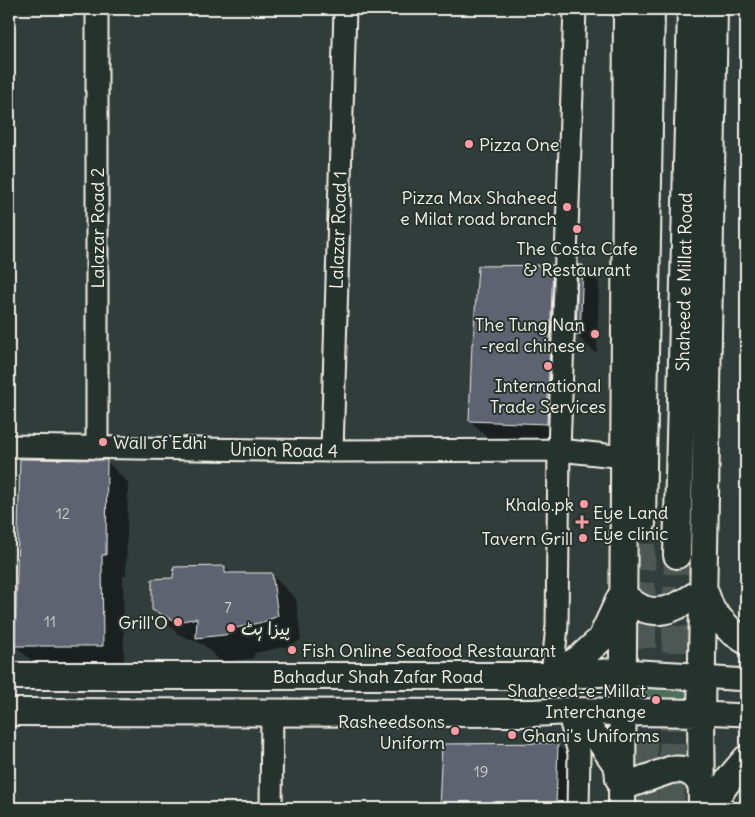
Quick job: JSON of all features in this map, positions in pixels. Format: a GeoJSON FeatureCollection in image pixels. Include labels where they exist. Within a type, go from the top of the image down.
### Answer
{"type":"FeatureCollection","features":[{"type":"Feature","properties":{"kind":"main road"},"geometry":{"type":"LineString","coordinates":[[622,798],[627,9]]}},
{"type":"Feature","properties":{"kind":"main road"},"geometry":{"type":"LineString","coordinates":[[642,544],[651,9]]}},
{"type":"Feature","properties":{"kind":"main road","name":"Shaheed e Millat Road"},"geometry":{"type":"LineString","coordinates":[[678,555],[692,9]]}},
{"type":"Feature","properties":{"kind":"main road"},"geometry":{"type":"LineString","coordinates":[[704,801],[701,713],[714,9]]}},
{"type":"Feature","properties":{"kind":"main road"},"geometry":{"type":"LineString","coordinates":[[624,593],[644,609],[660,612],[671,609],[704,590]]}},
{"type":"Feature","properties":{"kind":"main road"},"geometry":{"type":"LineString","coordinates":[[704,590],[712,611],[731,631],[746,641]]}},
{"type":"Feature","properties":{"kind":"main road"},"geometry":{"type":"LineString","coordinates":[[552,676],[580,658],[601,639],[624,593]]}},
{"type":"Feature","properties":{"kind":"main road","name":"Bahadur Shah Zafar Road"},"geometry":{"type":"LineString","coordinates":[[9,676],[552,676],[614,672],[702,677]]}},
{"type":"Feature","properties":{"kind":"main road"},"geometry":{"type":"LineString","coordinates":[[568,711],[600,741],[618,767],[622,798]]}},
{"type":"Feature","properties":{"kind":"main road","name":"Bahadur Shah Zafar Road"},"geometry":{"type":"LineString","coordinates":[[9,712],[568,711],[701,713]]}},
{"type":"Feature","properties":{"kind":"main road"},"geometry":{"type":"LineString","coordinates":[[704,801],[746,759]]}},
{"type":"Feature","properties":{"kind":"main road"},"geometry":{"type":"LineString","coordinates":[[622,798],[670,770],[679,769],[694,774],[699,780],[704,801]]}},
{"type":"Feature","properties":{"kind":"street","name":"Lalazar Road 2"},"geometry":{"type":"LineString","coordinates":[[97,9],[97,448]]}},
{"type":"Feature","properties":{"kind":"street","name":"Lalazar Road 1"},"geometry":{"type":"LineString","coordinates":[[332,451],[345,9]]}},
{"type":"Feature","properties":{"kind":"street"},"geometry":{"type":"LineString","coordinates":[[552,676],[557,626],[559,450],[575,9]]}},
{"type":"Feature","properties":{"kind":"street","name":"Union Road 4"},"geometry":{"type":"LineString","coordinates":[[9,446],[332,451],[559,450],[625,457]]}},
{"type":"Feature","properties":{"kind":"street","name":"Bahadur Shah Zafar Road"},"geometry":{"type":"LineString","coordinates":[[702,677],[746,680]]}},
{"type":"Feature","properties":{"kind":"street"},"geometry":{"type":"LineString","coordinates":[[568,711],[579,753],[578,808]]}},
{"type":"Feature","properties":{"kind":"street"},"geometry":{"type":"LineString","coordinates":[[271,808],[272,712]]}},
{"type":"Feature","properties":{"kind":"street","name":"Bahadur Shah Zafar Road"},"geometry":{"type":"LineString","coordinates":[[701,713],[746,715]]}},
{"type":"Feature","properties":{"kind":"green space"},"geometry":{"type":"Polygon","coordinates":[[[649,682],[688,689],[689,704],[644,704],[643,696],[649,682]]]}},
{"type":"Feature","properties":{"kind":"building"},"geometry":{"type":"Polygon","coordinates":[[[553,265],[547,424],[469,421],[472,343],[478,266],[553,265]]]}},
{"type":"Feature","properties":{"kind":"building"},"geometry":{"type":"Polygon","coordinates":[[[578,265],[583,265],[580,335],[576,335],[578,265]]]}},
{"type":"Feature","properties":{"kind":"building"},"geometry":{"type":"Polygon","coordinates":[[[20,459],[107,460],[106,555],[102,555],[103,646],[15,646],[20,459]]]}},
{"type":"Feature","properties":{"kind":"building"},"geometry":{"type":"Polygon","coordinates":[[[225,566],[225,573],[272,573],[278,616],[263,622],[231,629],[230,634],[196,638],[197,618],[178,622],[152,610],[152,579],[173,578],[174,567],[225,566]]]}},
{"type":"Feature","properties":{"kind":"building"},"geometry":{"type":"Polygon","coordinates":[[[558,743],[556,808],[439,808],[442,744],[558,743]]]}},
{"type":"Feature","properties":{"kind":"tunnel"},"geometry":{"type":"LineString","coordinates":[[642,544],[645,808]]}},
{"type":"Feature","properties":{"kind":"tunnel"},"geometry":{"type":"LineString","coordinates":[[671,808],[677,555]]}},
{"type":"Feature","properties":{"kind":"place","name":"Pizza One"},"geometry":{"type":"Point","coordinates":[469,144]}},
{"type":"Feature","properties":{"kind":"place","name":"Pizza Max Shaheed e Milat road branch"},"geometry":{"type":"Point","coordinates":[567,207]}},
{"type":"Feature","properties":{"kind":"place","name":"The Costa Cafe & Restaurant"},"geometry":{"type":"Point","coordinates":[577,229]}},
{"type":"Feature","properties":{"kind":"place","name":"The Tung Nan -real chinese"},"geometry":{"type":"Point","coordinates":[595,334]}},
{"type":"Feature","properties":{"kind":"place","name":"International Trade Services"},"geometry":{"type":"Point","coordinates":[548,366]}},
{"type":"Feature","properties":{"kind":"place","name":"Wall of Edhi"},"geometry":{"type":"Point","coordinates":[103,442]}},
{"type":"Feature","properties":{"kind":"place","name":"Khalo.pk"},"geometry":{"type":"Point","coordinates":[584,504]}},
{"type":"Feature","properties":{"kind":"place","name":"Eye Land Eye clinic"},"geometry":{"type":"Point","coordinates":[582,522]}},
{"type":"Feature","properties":{"kind":"place","name":"Tavern Grill"},"geometry":{"type":"Point","coordinates":[583,538]}},
{"type":"Feature","properties":{"kind":"place","name":"Grill'O"},"geometry":{"type":"Point","coordinates":[178,622]}},
{"type":"Feature","properties":{"kind":"place","name":"پیزا ہٹ"},"geometry":{"type":"Point","coordinates":[231,628]}},
{"type":"Feature","properties":{"kind":"place","name":"Fish Online Seafood Restaurant"},"geometry":{"type":"Point","coordinates":[292,650]}},
{"type":"Feature","properties":{"kind":"place","name":"Shaheed-e-Millat Interchange"},"geometry":{"type":"Point","coordinates":[656,700]}},
{"type":"Feature","properties":{"kind":"place","name":"Rasheedsons Uniform"},"geometry":{"type":"Point","coordinates":[455,731]}},
{"type":"Feature","properties":{"kind":"place","name":"Ghani's Uniforms"},"geometry":{"type":"Point","coordinates":[512,735]}}]}
